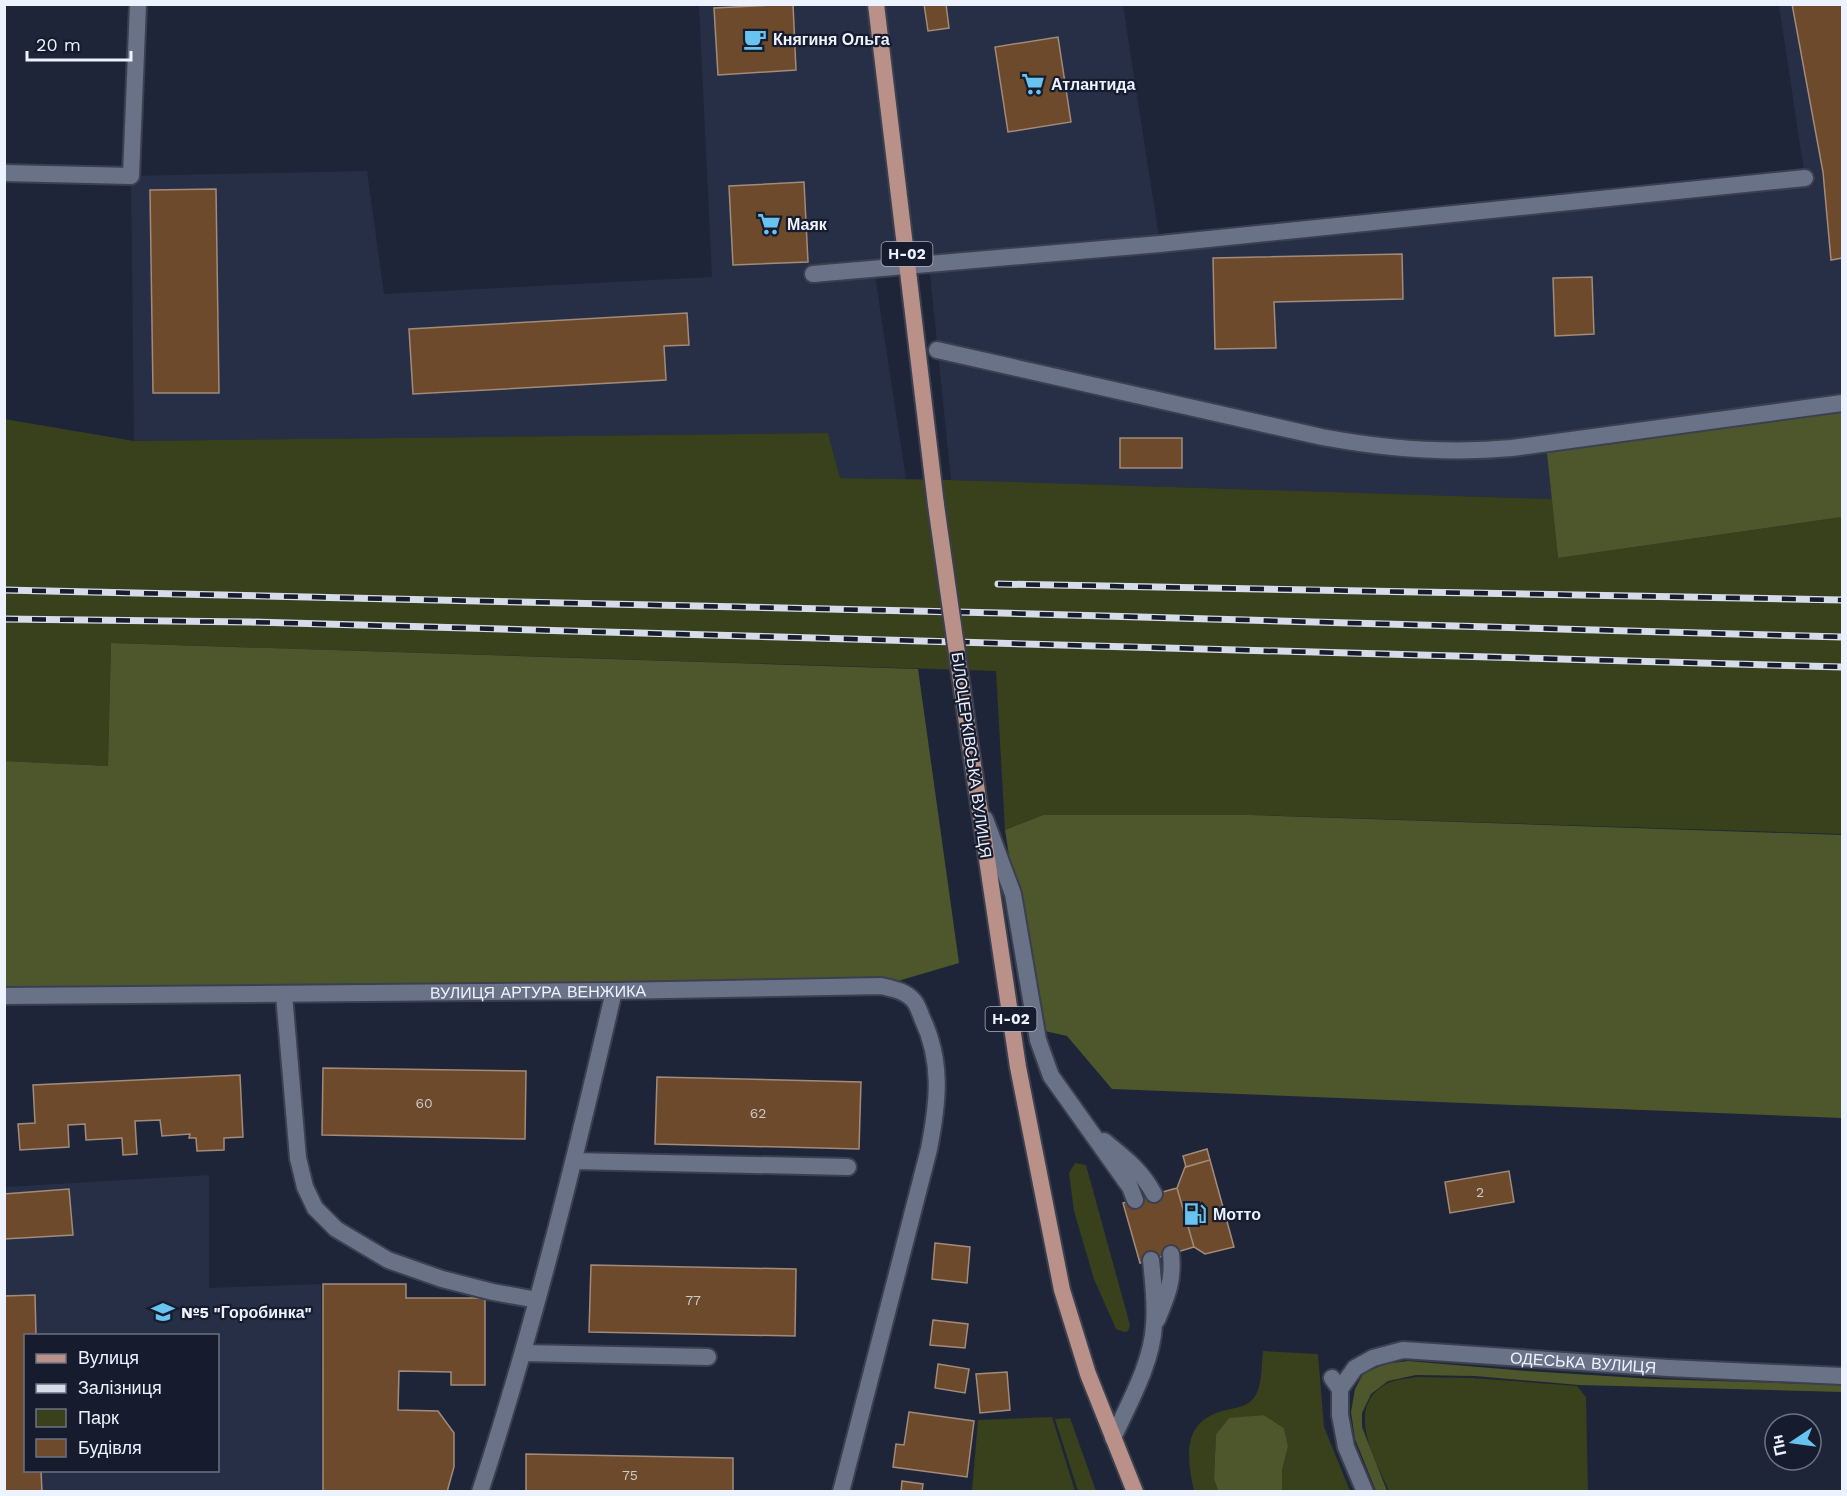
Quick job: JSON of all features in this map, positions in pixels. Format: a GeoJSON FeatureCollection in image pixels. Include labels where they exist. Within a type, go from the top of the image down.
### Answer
{"type":"FeatureCollection","features":[{"type":"Feature","properties":{"kind":"main road","name":"БІЛОЦЕРКІВСЬКА ВУЛИЦЯ"},"geometry":{"type":"LineString","coordinates":[[876,4],[936,505],[1018,1067],[1062,1290],[1088,1374],[1135,1491]]}},
{"type":"Feature","properties":{"kind":"street"},"geometry":{"type":"LineString","coordinates":[[4,173],[131,176],[138,4]]}},
{"type":"Feature","properties":{"kind":"street"},"geometry":{"type":"LineString","coordinates":[[813,273],[1160,244],[1805,178]]}},
{"type":"Feature","properties":{"kind":"street"},"geometry":{"type":"LineString","coordinates":[[936,350],[1322,436],[1364,444],[1422,450],[1480,451],[1512,448],[1842,403]]}},
{"type":"Feature","properties":{"kind":"street"},"geometry":{"type":"LineString","coordinates":[[978,800],[1013,894],[1038,1040],[1051,1076],[1130,1187],[1135,1200]]}},
{"type":"Feature","properties":{"kind":"street","name":"ВУЛИЦЯ АРТУРА ВЕНЖИКА"},"geometry":{"type":"LineString","coordinates":[[4,996],[614,991],[882,986],[901,991],[915,1002],[930,1033],[936,1064],[936,1111],[929,1149],[841,1491]]}},
{"type":"Feature","properties":{"kind":"street"},"geometry":{"type":"LineString","coordinates":[[480,1491],[523,1353],[574,1161],[614,991]]}},
{"type":"Feature","properties":{"kind":"street"},"geometry":{"type":"LineString","coordinates":[[284,994],[298,1158],[305,1187],[315,1208],[336,1229],[388,1260],[442,1279],[537,1300]]}},
{"type":"Feature","properties":{"kind":"street"},"geometry":{"type":"LineString","coordinates":[[1083,1123],[1136,1167],[1154,1194]]}},
{"type":"Feature","properties":{"kind":"street"},"geometry":{"type":"LineString","coordinates":[[574,1161],[848,1167]]}},
{"type":"Feature","properties":{"kind":"street"},"geometry":{"type":"LineString","coordinates":[[1113,1437],[1144,1370],[1154,1326],[1171,1284],[1173,1269],[1171,1254]]}},
{"type":"Feature","properties":{"kind":"street"},"geometry":{"type":"LineString","coordinates":[[1151,1260],[1154,1285],[1154,1326]]}},
{"type":"Feature","properties":{"kind":"street","name":"ОДЕСЬКА ВУЛИЦЯ"},"geometry":{"type":"LineString","coordinates":[[1365,1491],[1346,1447],[1336,1384],[1355,1368],[1373,1358],[1404,1350],[1668,1368],[1842,1376]]}},
{"type":"Feature","properties":{"kind":"street"},"geometry":{"type":"LineString","coordinates":[[523,1353],[708,1357]]}},
{"type":"Feature","properties":{"kind":"shaded area"},"geometry":{"type":"Polygon","coordinates":[[[699,5],[1123,5],[1160,244],[1805,178],[1779,5],[1842,5],[1842,403],[1546,445],[1552,499],[951,480],[929,265],[874,269],[906,479],[840,478],[828,433],[134,441],[131,176],[367,171],[384,294],[712,277],[699,5]]]}},
{"type":"Feature","properties":{"kind":"shaded area","name":"№5 \"Горобинка\""},"geometry":{"type":"Polygon","coordinates":[[[209,1175],[209,1288],[321,1284],[322,1491],[5,1492],[5,1187],[209,1175]]]}},
{"type":"Feature","properties":{"kind":"green space"},"geometry":{"type":"Polygon","coordinates":[[[1842,403],[1842,517],[1558,558],[1546,444],[1842,403]]]}},
{"type":"Feature","properties":{"kind":"green space"},"geometry":{"type":"Polygon","coordinates":[[[4,419],[134,441],[828,433],[840,478],[1552,499],[1558,558],[1842,517],[1842,834],[1251,815],[1043,815],[1005,830],[996,671],[111,643],[108,766],[5,761],[4,419]]]}},
{"type":"Feature","properties":{"kind":"green space"},"geometry":{"type":"Polygon","coordinates":[[[111,643],[918,669],[959,963],[881,986],[5,996],[4,761],[108,766],[111,643]]]}},
{"type":"Feature","properties":{"kind":"green space"},"geometry":{"type":"Polygon","coordinates":[[[1043,815],[1251,815],[1842,835],[1842,1118],[1112,1089],[1067,1036],[1036,1029],[1005,830],[1043,815]]]}},
{"type":"Feature","properties":{"kind":"green space"},"geometry":{"type":"Polygon","coordinates":[[[1075,1163],[1086,1165],[1130,1325],[1128,1331],[1116,1329],[1094,1279],[1074,1211],[1069,1173],[1075,1163]]]}},
{"type":"Feature","properties":{"kind":"green space"},"geometry":{"type":"Polygon","coordinates":[[[1263,1351],[1318,1354],[1324,1427],[1350,1491],[1282,1491],[1282,1470],[1288,1446],[1284,1428],[1264,1415],[1228,1419],[1216,1434],[1214,1479],[1218,1491],[1194,1491],[1189,1454],[1193,1433],[1199,1424],[1209,1417],[1242,1406],[1252,1400],[1260,1384],[1263,1351]]]}},
{"type":"Feature","properties":{"kind":"green space"},"geometry":{"type":"Polygon","coordinates":[[[1408,1361],[1654,1379],[1842,1385],[1842,1392],[1579,1385],[1475,1376],[1416,1375],[1388,1381],[1371,1394],[1362,1413],[1362,1427],[1387,1491],[1376,1491],[1355,1439],[1351,1412],[1355,1389],[1363,1374],[1384,1364],[1408,1361]]]}},
{"type":"Feature","properties":{"kind":"green space"},"geometry":{"type":"Polygon","coordinates":[[[1416,1377],[1472,1378],[1577,1386],[1586,1397],[1588,1491],[1389,1491],[1366,1433],[1367,1405],[1375,1393],[1388,1383],[1416,1377]]]}},
{"type":"Feature","properties":{"kind":"green space"},"geometry":{"type":"Polygon","coordinates":[[[1264,1415],[1284,1428],[1288,1446],[1282,1470],[1282,1491],[1218,1491],[1214,1479],[1216,1434],[1229,1418],[1264,1415]]]}},
{"type":"Feature","properties":{"kind":"green space"},"geometry":{"type":"Polygon","coordinates":[[[1052,1417],[1075,1491],[972,1491],[978,1420],[1052,1417]]]}},
{"type":"Feature","properties":{"kind":"green space"},"geometry":{"type":"Polygon","coordinates":[[[1070,1418],[1096,1491],[1078,1491],[1055,1419],[1070,1418]]]}},
{"type":"Feature","properties":{"kind":"building","name":"Княгиня Ольга"},"geometry":{"type":"Polygon","coordinates":[[[793,4],[796,70],[718,75],[714,8],[793,4]]]}},
{"type":"Feature","properties":{"kind":"building"},"geometry":{"type":"Polygon","coordinates":[[[924,4],[946,4],[949,28],[928,31],[924,4]]]}},
{"type":"Feature","properties":{"kind":"building"},"geometry":{"type":"Polygon","coordinates":[[[1792,4],[1842,4],[1842,258],[1831,260],[1823,172],[1792,4]]]}},
{"type":"Feature","properties":{"kind":"building","name":"Атлантида"},"geometry":{"type":"Polygon","coordinates":[[[1058,37],[1071,122],[1008,132],[995,47],[1058,37]]]}},
{"type":"Feature","properties":{"kind":"building","name":"Маяк"},"geometry":{"type":"Polygon","coordinates":[[[804,182],[808,262],[733,265],[729,186],[804,182]]]}},
{"type":"Feature","properties":{"kind":"building"},"geometry":{"type":"Polygon","coordinates":[[[216,189],[219,393],[153,393],[150,190],[216,189]]]}},
{"type":"Feature","properties":{"kind":"building"},"geometry":{"type":"Polygon","coordinates":[[[1402,254],[1403,299],[1274,302],[1276,348],[1215,349],[1213,258],[1402,254]]]}},
{"type":"Feature","properties":{"kind":"building"},"geometry":{"type":"Polygon","coordinates":[[[1592,277],[1594,334],[1555,336],[1553,278],[1592,277]]]}},
{"type":"Feature","properties":{"kind":"building"},"geometry":{"type":"Polygon","coordinates":[[[687,313],[689,345],[664,346],[666,380],[413,394],[409,329],[687,313]]]}},
{"type":"Feature","properties":{"kind":"building"},"geometry":{"type":"Polygon","coordinates":[[[1120,438],[1182,438],[1182,468],[1120,468],[1120,438]]]}},
{"type":"Feature","properties":{"kind":"building"},"geometry":{"type":"Polygon","coordinates":[[[323,1068],[526,1071],[525,1139],[322,1135],[323,1068]]]}},
{"type":"Feature","properties":{"kind":"building"},"geometry":{"type":"Polygon","coordinates":[[[240,1075],[243,1137],[224,1138],[224,1150],[197,1151],[196,1138],[189,1138],[190,1134],[162,1136],[160,1120],[135,1121],[137,1154],[123,1155],[122,1138],[86,1140],[85,1124],[68,1125],[69,1147],[20,1150],[18,1124],[35,1123],[33,1085],[240,1075]]]}},
{"type":"Feature","properties":{"kind":"building"},"geometry":{"type":"Polygon","coordinates":[[[657,1077],[861,1082],[859,1149],[655,1144],[657,1077]]]}},
{"type":"Feature","properties":{"kind":"building"},"geometry":{"type":"Polygon","coordinates":[[[1207,1149],[1210,1160],[1186,1167],[1183,1156],[1207,1149]]]}},
{"type":"Feature","properties":{"kind":"building"},"geometry":{"type":"Polygon","coordinates":[[[1210,1160],[1234,1247],[1205,1254],[1194,1247],[1177,1188],[1185,1167],[1210,1160]]]}},
{"type":"Feature","properties":{"kind":"building"},"geometry":{"type":"Polygon","coordinates":[[[1509,1171],[1514,1202],[1450,1213],[1445,1182],[1509,1171]]]}},
{"type":"Feature","properties":{"kind":"building"},"geometry":{"type":"Polygon","coordinates":[[[1177,1188],[1194,1247],[1140,1263],[1123,1203],[1177,1188]]]}},
{"type":"Feature","properties":{"kind":"building"},"geometry":{"type":"Polygon","coordinates":[[[69,1189],[73,1235],[4,1239],[4,1194],[69,1189]]]}},
{"type":"Feature","properties":{"kind":"building"},"geometry":{"type":"Polygon","coordinates":[[[935,1243],[970,1247],[967,1283],[932,1279],[935,1243]]]}},
{"type":"Feature","properties":{"kind":"building"},"geometry":{"type":"Polygon","coordinates":[[[591,1265],[796,1269],[795,1336],[589,1332],[591,1265]]]}},
{"type":"Feature","properties":{"kind":"building"},"geometry":{"type":"Polygon","coordinates":[[[323,1284],[406,1284],[406,1298],[485,1298],[485,1385],[451,1385],[451,1372],[399,1371],[398,1410],[438,1411],[454,1433],[454,1467],[447,1492],[323,1492],[323,1284]]]}},
{"type":"Feature","properties":{"kind":"building"},"geometry":{"type":"Polygon","coordinates":[[[35,1295],[36,1334],[24,1334],[24,1472],[41,1472],[42,1492],[4,1492],[4,1296],[35,1295]]]}},
{"type":"Feature","properties":{"kind":"building"},"geometry":{"type":"Polygon","coordinates":[[[933,1320],[968,1324],[965,1348],[930,1345],[933,1320]]]}},
{"type":"Feature","properties":{"kind":"building"},"geometry":{"type":"Polygon","coordinates":[[[938,1364],[969,1369],[965,1393],[935,1388],[938,1364]]]}},
{"type":"Feature","properties":{"kind":"building"},"geometry":{"type":"Polygon","coordinates":[[[1007,1372],[1010,1410],[980,1413],[976,1374],[1007,1372]]]}},
{"type":"Feature","properties":{"kind":"building"},"geometry":{"type":"Polygon","coordinates":[[[909,1412],[974,1421],[967,1477],[893,1467],[896,1444],[904,1445],[909,1412]]]}},
{"type":"Feature","properties":{"kind":"building"},"geometry":{"type":"Polygon","coordinates":[[[526,1454],[733,1458],[733,1492],[526,1492],[526,1454]]]}},
{"type":"Feature","properties":{"kind":"building"},"geometry":{"type":"Polygon","coordinates":[[[902,1481],[923,1484],[922,1492],[901,1492],[902,1481]]]}},
{"type":"Feature","properties":{"kind":"railway"},"geometry":{"type":"LineString","coordinates":[[998,584],[1842,600]]}},
{"type":"Feature","properties":{"kind":"railway"},"geometry":{"type":"LineString","coordinates":[[4,590],[1000,613],[1842,637]]}},
{"type":"Feature","properties":{"kind":"railway"},"geometry":{"type":"LineString","coordinates":[[4,619],[250,622],[1842,667]]}},
{"type":"Feature","properties":{"kind":"place","name":"Княгиня Ольга"},"geometry":{"type":"Point","coordinates":[755,39]}},
{"type":"Feature","properties":{"kind":"place","name":"Атлантида"},"geometry":{"type":"Point","coordinates":[1033,84]}},
{"type":"Feature","properties":{"kind":"place","name":"Маяк"},"geometry":{"type":"Point","coordinates":[769,224]}},
{"type":"Feature","properties":{"kind":"place","name":"Мотто"},"geometry":{"type":"Point","coordinates":[1195,1214]}},
{"type":"Feature","properties":{"kind":"place","name":"№5 \"Горобинка\""},"geometry":{"type":"Point","coordinates":[163,1312]}}]}
